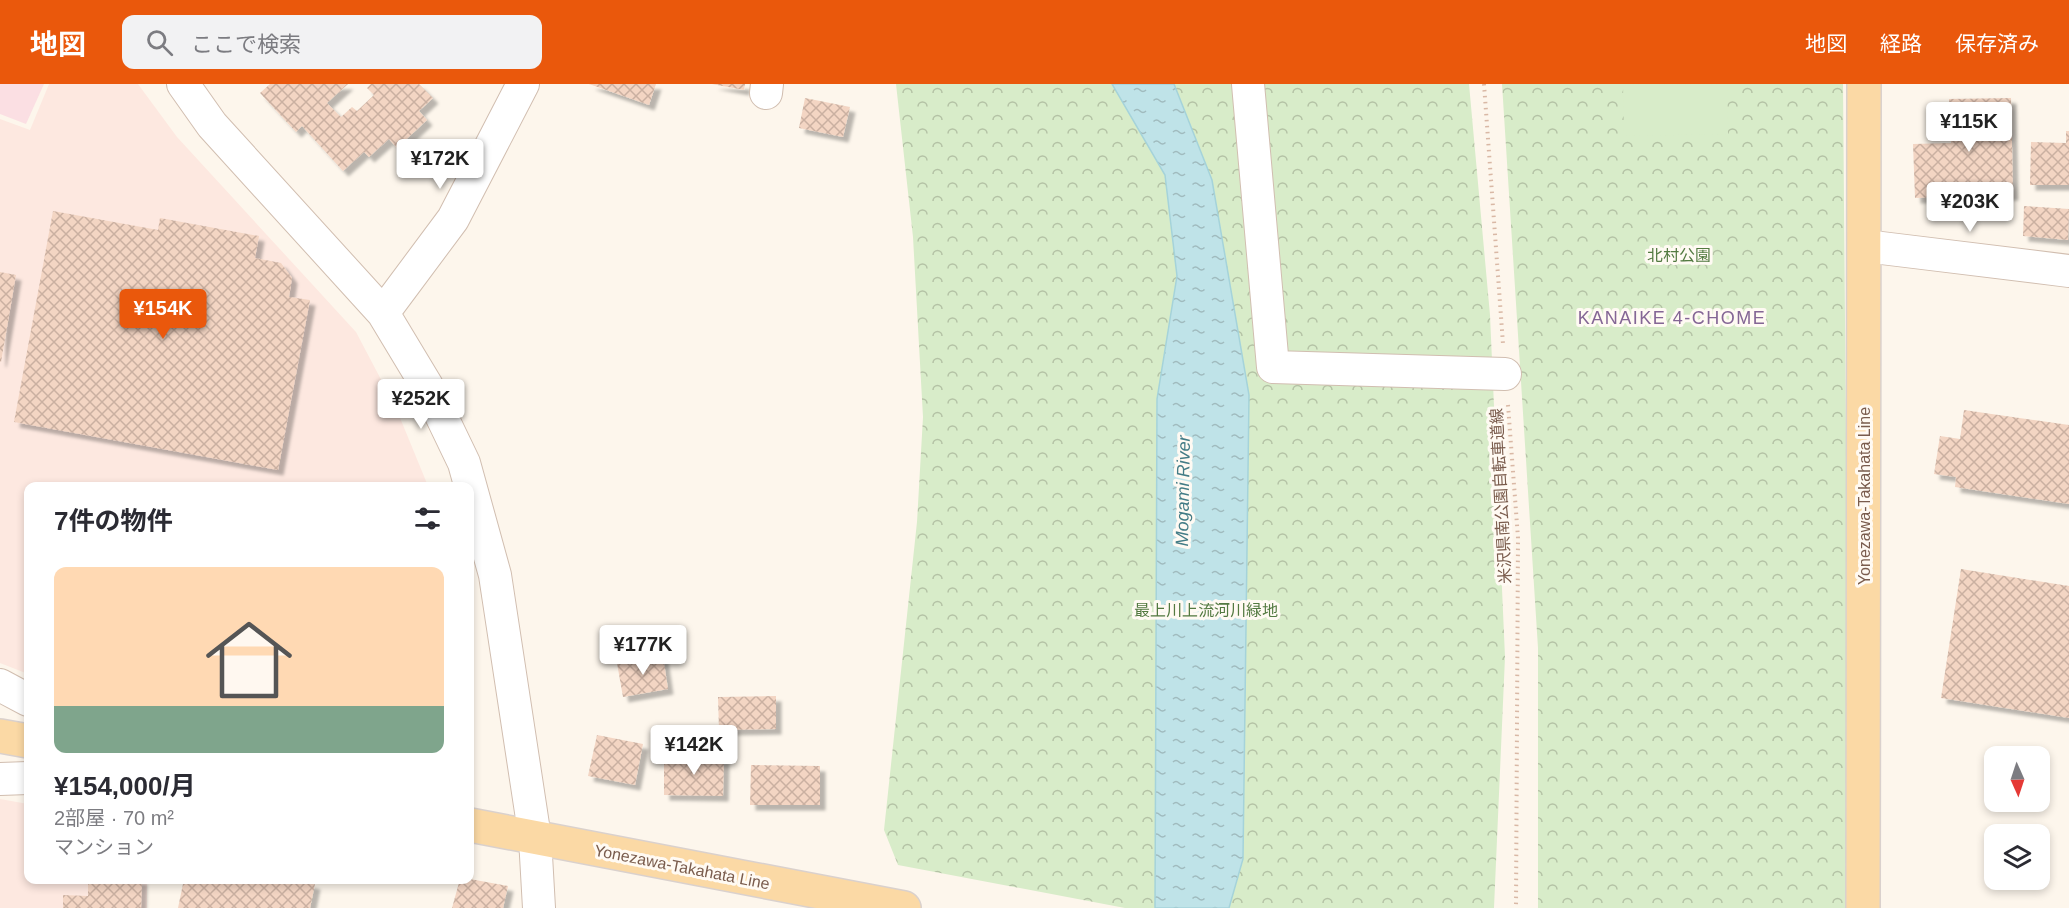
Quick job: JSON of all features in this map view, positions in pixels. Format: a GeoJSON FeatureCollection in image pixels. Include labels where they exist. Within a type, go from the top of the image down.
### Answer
{"type":"FeatureCollection","features":[{"type":"Feature","properties":{"kind":"main road","name":"Yonezawa-Takahata Line"},"geometry":{"type":"LineString","coordinates":[[1863,908],[1864,84]]}},
{"type":"Feature","properties":{"kind":"main road"},"geometry":{"type":"LineString","coordinates":[[0,735],[24,740]]}},
{"type":"Feature","properties":{"kind":"main road","name":"Yonezawa-Takahata Line"},"geometry":{"type":"LineString","coordinates":[[474,826],[852,903],[899,907]]}},
{"type":"Feature","properties":{"kind":"street"},"geometry":{"type":"LineString","coordinates":[[183,84],[212,125],[383,313],[427,386],[464,462],[469,482]]}},
{"type":"Feature","properties":{"kind":"street"},"geometry":{"type":"LineString","coordinates":[[383,313],[453,219],[523,84]]}},
{"type":"Feature","properties":{"kind":"street"},"geometry":{"type":"LineString","coordinates":[[1248,84],[1273,367],[1505,374]]}},
{"type":"Feature","properties":{"kind":"street"},"geometry":{"type":"LineString","coordinates":[[1865,246],[2069,270]]}},
{"type":"Feature","properties":{"kind":"street"},"geometry":{"type":"LineString","coordinates":[[474,498],[495,575],[535,838],[539,908]]}},
{"type":"Feature","properties":{"kind":"street"},"geometry":{"type":"LineString","coordinates":[[0,685],[24,698]]}},
{"type":"Feature","properties":{"kind":"street"},"geometry":{"type":"LineString","coordinates":[[0,779],[24,778]]}},
{"type":"Feature","properties":{"kind":"path","name":"米沢県南公園自転車道線"},"geometry":{"type":"LineString","coordinates":[[1484,84],[1518,538],[1516,908]]}},
{"type":"Feature","properties":{"kind":"shaded area"},"geometry":{"type":"Polygon","coordinates":[[[0,84],[44,84],[26,124],[0,114],[0,84]]]}},
{"type":"Feature","properties":{"kind":"shaded area"},"geometry":{"type":"Polygon","coordinates":[[[49,84],[138,84],[177,137],[356,332],[396,408],[426,482],[24,482],[24,672],[0,663],[0,119],[30,130],[49,84]]]}},
{"type":"Feature","properties":{"kind":"shaded area"},"geometry":{"type":"Polygon","coordinates":[[[0,799],[24,803],[24,884],[147,884],[147,908],[0,908],[0,799]]]}},
{"type":"Feature","properties":{"kind":"green space","name":"最上川上流河川緑地"},"geometry":{"type":"Polygon","coordinates":[[[896,84],[1469,84],[1490,315],[1505,657],[1494,908],[1125,908],[898,865],[884,830],[917,522],[923,417],[913,237],[896,84]]]}},
{"type":"Feature","properties":{"kind":"green space","name":"北村公園"},"geometry":{"type":"Polygon","coordinates":[[[1502,84],[1843,84],[1850,908],[1538,908],[1538,648],[1502,84]]]}},
{"type":"Feature","properties":{"kind":"green space"},"geometry":{"type":"Polygon","coordinates":[[[1727,84],[1728,134],[1624,136],[1623,85],[1727,84]]]}},
{"type":"Feature","properties":{"kind":"water","name":"Mogami River"},"geometry":{"type":"Polygon","coordinates":[[[1112,84],[1174,84],[1212,180],[1249,395],[1243,859],[1229,908],[1155,908],[1157,399],[1177,276],[1165,175],[1112,84]]]}},
{"type":"Feature","properties":{"kind":"building"},"geometry":{"type":"Polygon","coordinates":[[[270,84],[348,84],[327,103],[341,117],[352,107],[357,111],[374,95],[367,88],[371,84],[419,84],[433,98],[419,111],[427,120],[397,148],[389,139],[369,157],[364,152],[343,171],[302,126],[296,132],[260,93],[270,84]]]}},
{"type":"Feature","properties":{"kind":"building"},"geometry":{"type":"Polygon","coordinates":[[[589,84],[656,84],[649,105],[589,84]]]}},
{"type":"Feature","properties":{"kind":"building"},"geometry":{"type":"Polygon","coordinates":[[[712,84],[745,84],[744,90],[712,84]]]}},
{"type":"Feature","properties":{"kind":"building"},"geometry":{"type":"Polygon","coordinates":[[[805,98],[850,107],[843,137],[799,128],[805,98]]]}},
{"type":"Feature","properties":{"kind":"building"},"geometry":{"type":"Polygon","coordinates":[[[2011,98],[2013,195],[1915,198],[1913,144],[1951,143],[1949,99],[2011,98]]]}},
{"type":"Feature","properties":{"kind":"building"},"geometry":{"type":"Polygon","coordinates":[[[2066,131],[2069,131],[2069,185],[2030,185],[2031,142],[2066,143],[2066,131]]]}},
{"type":"Feature","properties":{"kind":"building"},"geometry":{"type":"Polygon","coordinates":[[[2024,206],[2069,209],[2068,240],[2023,236],[2024,206]]]}},
{"type":"Feature","properties":{"kind":"building"},"geometry":{"type":"Polygon","coordinates":[[[53,211],[158,230],[160,218],[259,236],[255,258],[281,263],[292,278],[289,297],[310,300],[278,470],[14,422],[53,211]]]}},
{"type":"Feature","properties":{"kind":"building"},"geometry":{"type":"Polygon","coordinates":[[[0,272],[16,275],[1,362],[0,361],[0,272]]]}},
{"type":"Feature","properties":{"kind":"building"},"geometry":{"type":"Polygon","coordinates":[[[1964,410],[2069,425],[2069,504],[1955,487],[1956,477],[1934,474],[1940,436],[1960,439],[1964,410]]]}},
{"type":"Feature","properties":{"kind":"building"},"geometry":{"type":"Polygon","coordinates":[[[1961,569],[2069,586],[2069,718],[1941,698],[1961,569]]]}},
{"type":"Feature","properties":{"kind":"building"},"geometry":{"type":"Polygon","coordinates":[[[663,656],[668,689],[623,697],[617,663],[663,656]]]}},
{"type":"Feature","properties":{"kind":"building"},"geometry":{"type":"Polygon","coordinates":[[[776,696],[776,729],[719,730],[718,697],[776,696]]]}},
{"type":"Feature","properties":{"kind":"building"},"geometry":{"type":"Polygon","coordinates":[[[597,735],[643,744],[635,785],[588,776],[597,735]]]}},
{"type":"Feature","properties":{"kind":"building"},"geometry":{"type":"Polygon","coordinates":[[[664,757],[724,758],[723,796],[664,795],[664,757]]]}},
{"type":"Feature","properties":{"kind":"building"},"geometry":{"type":"Polygon","coordinates":[[[751,765],[820,766],[820,805],[750,805],[751,765]]]}},
{"type":"Feature","properties":{"kind":"building"},"geometry":{"type":"Polygon","coordinates":[[[474,880],[508,886],[503,908],[452,908],[459,884],[474,884],[474,880]]]}},
{"type":"Feature","properties":{"kind":"building"},"geometry":{"type":"Polygon","coordinates":[[[88,884],[142,884],[141,908],[63,908],[63,895],[88,896],[88,884]]]}},
{"type":"Feature","properties":{"kind":"building"},"geometry":{"type":"Polygon","coordinates":[[[183,884],[315,884],[310,908],[178,908],[183,884]]]}},
{"type":"Feature","properties":{"kind":"district","name":"KANAIKE 4-CHOME"},"geometry":{"type":"Point","coordinates":[1672,318]}}]}
